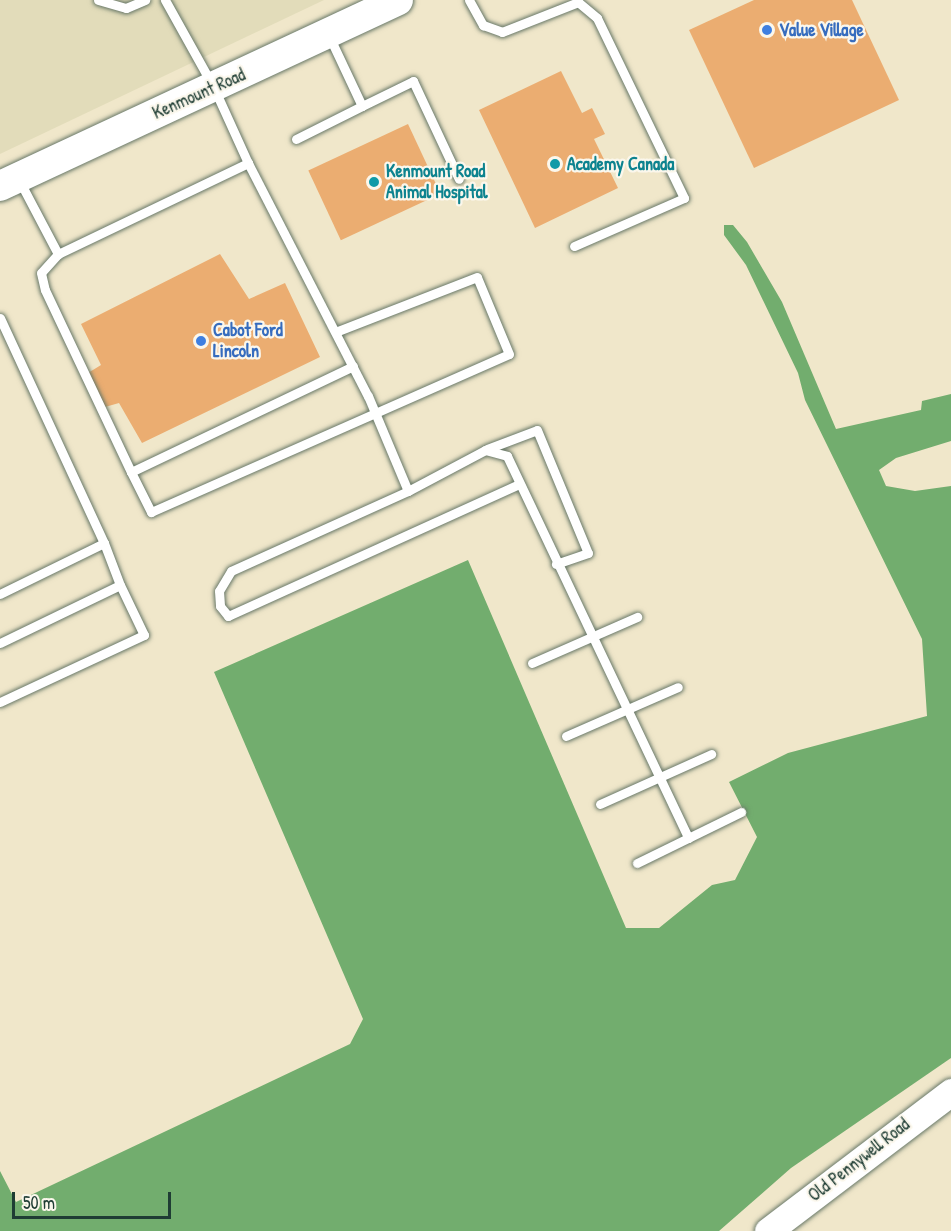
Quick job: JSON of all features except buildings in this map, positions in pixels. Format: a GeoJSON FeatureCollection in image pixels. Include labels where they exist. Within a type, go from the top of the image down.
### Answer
{"type":"FeatureCollection","features":[{"type":"Feature","properties":{"kind":"main road","name":"Kenmount Road"},"geometry":{"type":"LineString","coordinates":[[9,181],[214,88],[398,0]]}},
{"type":"Feature","properties":{"kind":"street","name":"Old Pennywell Road"},"geometry":{"type":"LineString","coordinates":[[768,1231],[951,1092]]}},
{"type":"Feature","properties":{"kind":"lane"},"geometry":{"type":"LineString","coordinates":[[98,0],[126,8],[145,0]]}},
{"type":"Feature","properties":{"kind":"lane"},"geometry":{"type":"LineString","coordinates":[[165,0],[214,88],[248,163],[353,366],[375,411],[408,491]]}},
{"type":"Feature","properties":{"kind":"lane"},"geometry":{"type":"LineString","coordinates":[[469,0],[483,25],[502,32],[578,2],[597,18],[684,198],[574,246]]}},
{"type":"Feature","properties":{"kind":"lane"},"geometry":{"type":"LineString","coordinates":[[328,34],[362,105]]}},
{"type":"Feature","properties":{"kind":"lane"},"geometry":{"type":"LineString","coordinates":[[296,139],[413,81],[459,179]]}},
{"type":"Feature","properties":{"kind":"lane"},"geometry":{"type":"LineString","coordinates":[[248,163],[58,254],[41,273],[45,290],[151,512],[375,411],[509,354],[477,277],[335,332]]}},
{"type":"Feature","properties":{"kind":"lane"},"geometry":{"type":"LineString","coordinates":[[9,181],[58,254]]}},
{"type":"Feature","properties":{"kind":"lane"},"geometry":{"type":"LineString","coordinates":[[0,318],[144,635],[0,702]]}},
{"type":"Feature","properties":{"kind":"lane"},"geometry":{"type":"LineString","coordinates":[[131,472],[353,366]]}},
{"type":"Feature","properties":{"kind":"lane"},"geometry":{"type":"LineString","coordinates":[[519,484],[245,610],[228,616],[220,606],[222,581],[231,571],[408,491],[485,450],[537,430],[588,553],[556,564]]}},
{"type":"Feature","properties":{"kind":"lane"},"geometry":{"type":"LineString","coordinates":[[485,450],[507,456],[590,637],[687,838]]}},
{"type":"Feature","properties":{"kind":"lane"},"geometry":{"type":"LineString","coordinates":[[0,594],[104,543]]}},
{"type":"Feature","properties":{"kind":"lane"},"geometry":{"type":"LineString","coordinates":[[0,643],[120,585]]}},
{"type":"Feature","properties":{"kind":"lane"},"geometry":{"type":"LineString","coordinates":[[532,663],[637,617]]}},
{"type":"Feature","properties":{"kind":"lane"},"geometry":{"type":"LineString","coordinates":[[566,736],[678,687]]}},
{"type":"Feature","properties":{"kind":"lane"},"geometry":{"type":"LineString","coordinates":[[600,804],[711,754]]}},
{"type":"Feature","properties":{"kind":"lane"},"geometry":{"type":"LineString","coordinates":[[636,863],[741,812]]}},
{"type":"Feature","properties":{"kind":"shaded area"},"geometry":{"type":"Polygon","coordinates":[[[0,0],[324,0],[0,154],[0,0]]]}},
{"type":"Feature","properties":{"kind":"green space"},"geometry":{"type":"Polygon","coordinates":[[[724,225],[733,225],[747,242],[782,302],[836,429],[921,410],[922,401],[951,394],[951,441],[896,458],[879,470],[886,486],[915,491],[951,486],[951,1058],[791,1168],[719,1231],[0,1231],[0,1171],[16,1202],[350,1044],[363,1019],[214,672],[468,560],[626,928],[659,928],[712,885],[735,880],[757,837],[729,782],[788,753],[927,716],[922,639],[805,400],[798,373],[746,265],[724,235],[724,225]]]}},
{"type":"Feature","properties":{"kind":"place","name":"Value Village"},"geometry":{"type":"Point","coordinates":[767,30]}},
{"type":"Feature","properties":{"kind":"place","name":"Academy Canada"},"geometry":{"type":"Point","coordinates":[555,164]}},
{"type":"Feature","properties":{"kind":"place","name":"Kenmount Road Animal Hospital"},"geometry":{"type":"Point","coordinates":[374,182]}},
{"type":"Feature","properties":{"kind":"place","name":"Cabot Ford Lincoln"},"geometry":{"type":"Point","coordinates":[201,341]}}]}
